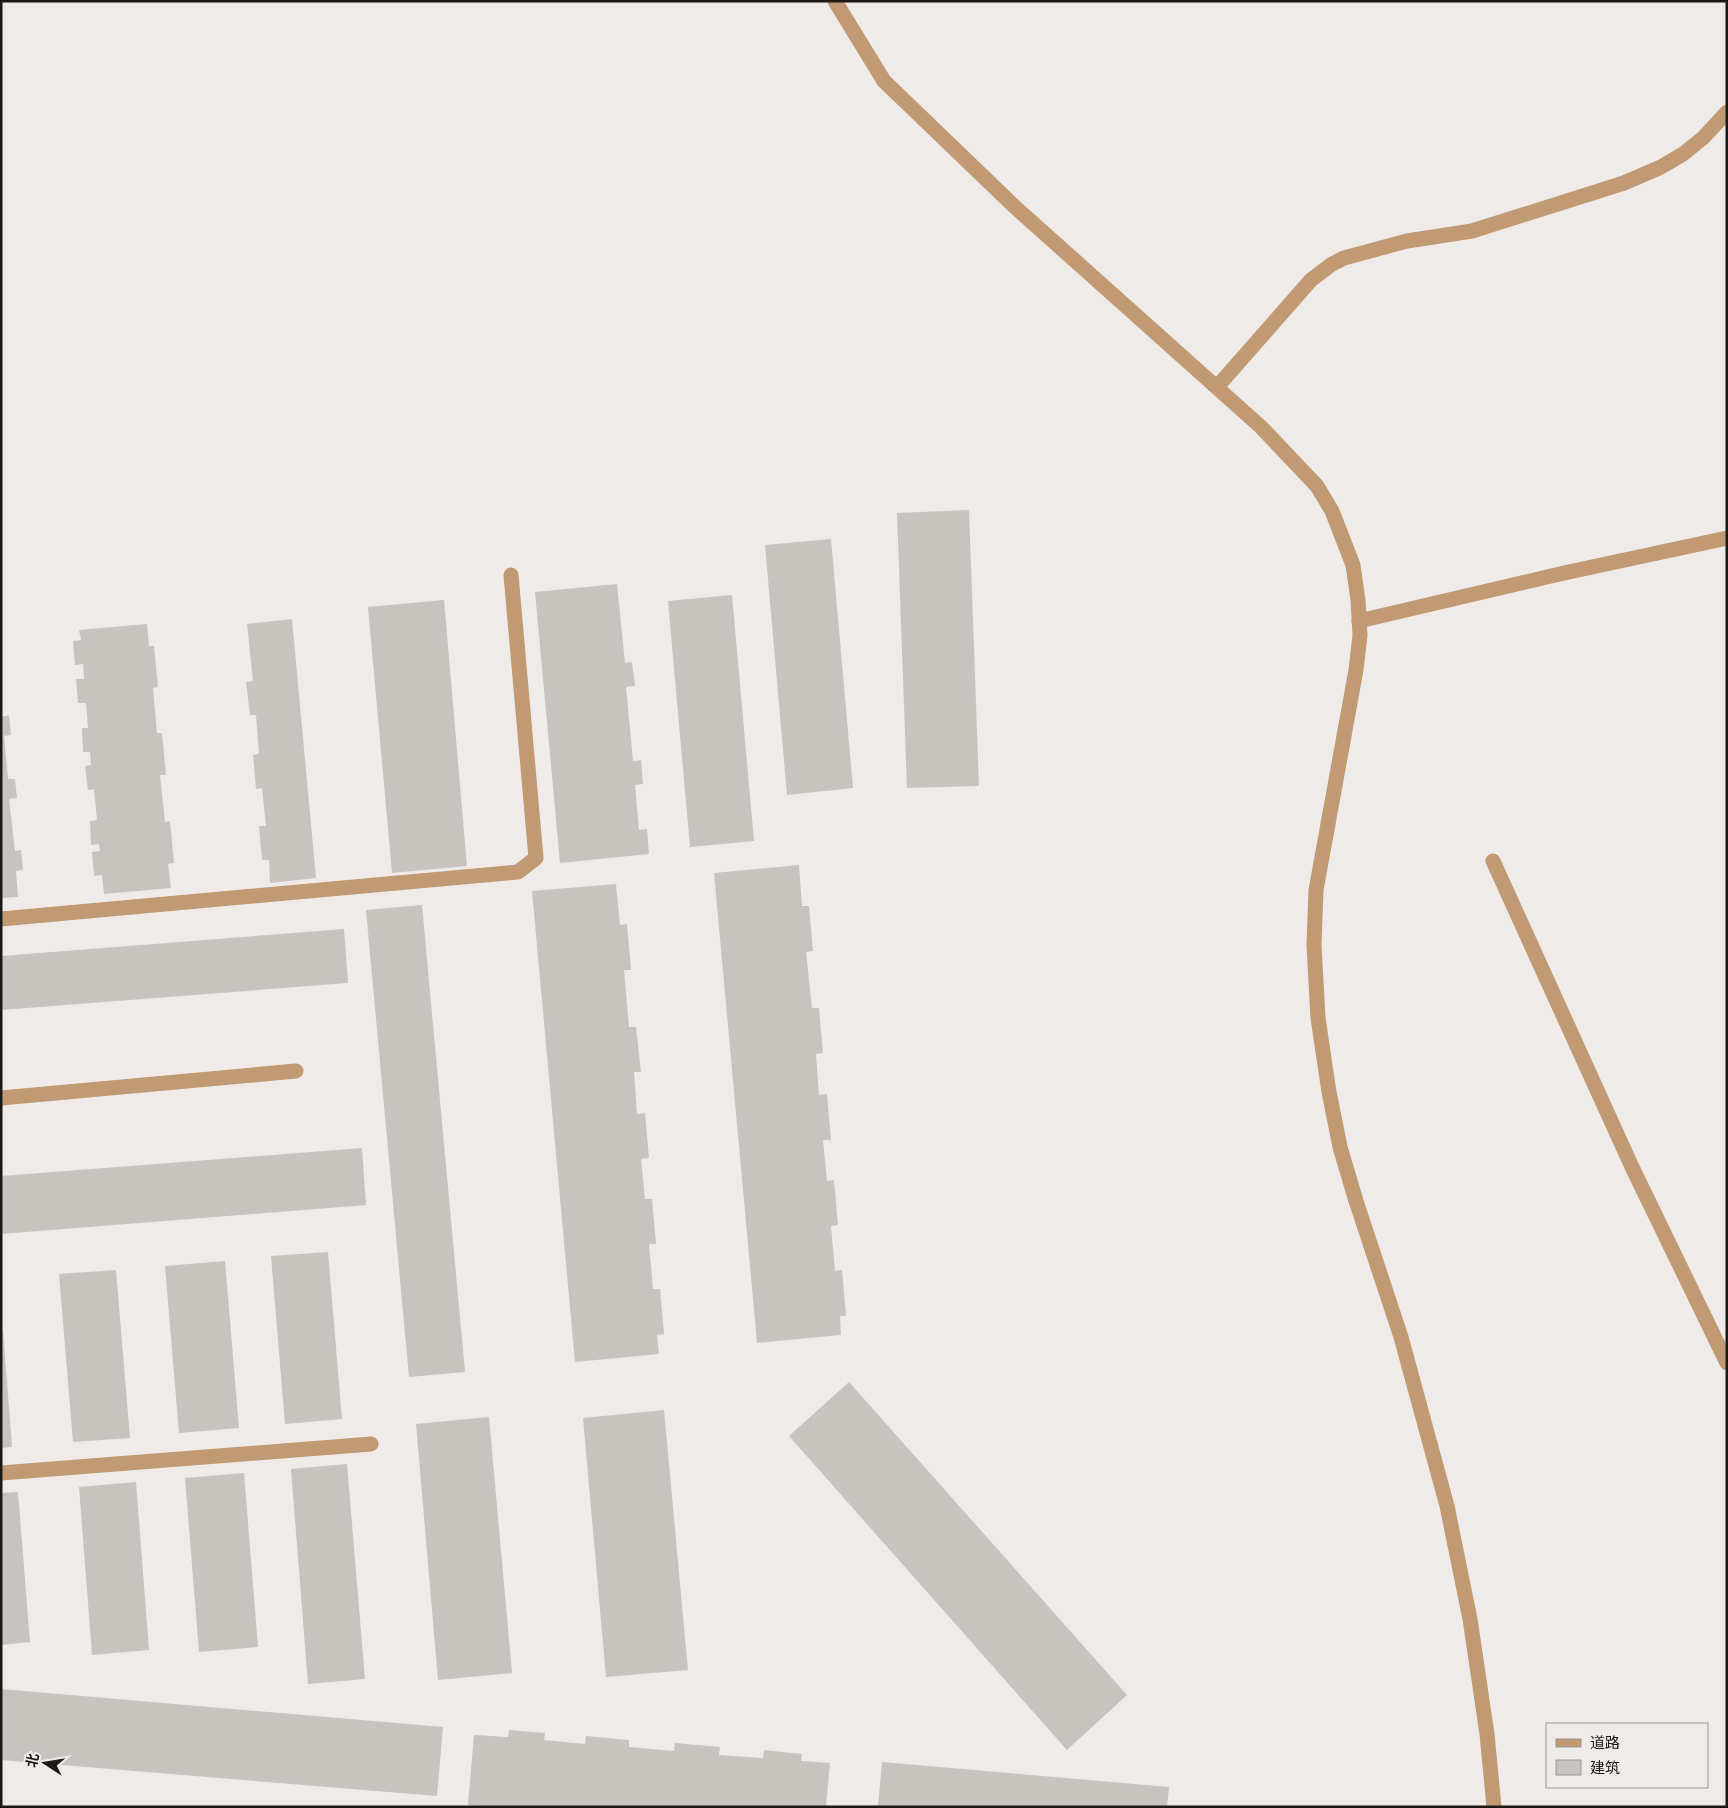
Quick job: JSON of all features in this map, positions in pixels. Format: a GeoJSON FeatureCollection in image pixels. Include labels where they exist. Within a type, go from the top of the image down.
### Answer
{"type":"FeatureCollection","features":[{"type":"Feature","properties":{"kind":"street"},"geometry":{"type":"LineString","coordinates":[[834,1],[884,81],[1016,207],[1261,426],[1317,486],[1332,511],[1353,565],[1360,635],[1356,670],[1316,890],[1314,945],[1318,1018],[1329,1092],[1340,1147],[1401,1337],[1447,1506],[1471,1628],[1487,1734],[1494,1807]]}},
{"type":"Feature","properties":{"kind":"street"},"geometry":{"type":"LineString","coordinates":[[1217,387],[1311,280],[1332,264],[1344,258],[1407,241],[1472,231],[1624,182],[1660,167],[1683,154],[1703,138],[1727,112]]}},
{"type":"Feature","properties":{"kind":"street"},"geometry":{"type":"LineString","coordinates":[[1359,622],[1564,573],[1727,538]]}},
{"type":"Feature","properties":{"kind":"street"},"geometry":{"type":"LineString","coordinates":[[1,919],[518,872],[536,858],[511,575]]}},
{"type":"Feature","properties":{"kind":"street"},"geometry":{"type":"LineString","coordinates":[[1493,861],[1632,1167],[1727,1363]]}},
{"type":"Feature","properties":{"kind":"street"},"geometry":{"type":"LineString","coordinates":[[1,1098],[296,1071]]}},
{"type":"Feature","properties":{"kind":"street"},"geometry":{"type":"LineString","coordinates":[[1,1472],[371,1444]]}},
{"type":"Feature","properties":{"kind":"building"},"geometry":{"type":"Polygon","coordinates":[[[969,510],[979,786],[907,788],[897,513],[969,510]]]}},
{"type":"Feature","properties":{"kind":"building"},"geometry":{"type":"Polygon","coordinates":[[[831,539],[853,788],[787,795],[765,545],[831,539]]]}},
{"type":"Feature","properties":{"kind":"building"},"geometry":{"type":"Polygon","coordinates":[[[617,584],[625,663],[632,662],[635,686],[626,687],[633,761],[641,760],[643,784],[635,785],[639,830],[647,829],[649,854],[560,863],[535,592],[617,584]]]}},
{"type":"Feature","properties":{"kind":"building"},"geometry":{"type":"Polygon","coordinates":[[[732,595],[754,841],[690,847],[668,601],[732,595]]]}},
{"type":"Feature","properties":{"kind":"building"},"geometry":{"type":"Polygon","coordinates":[[[444,600],[467,866],[392,873],[368,607],[444,600]]]}},
{"type":"Feature","properties":{"kind":"building"},"geometry":{"type":"Polygon","coordinates":[[[292,619],[316,878],[270,883],[269,860],[262,860],[259,826],[266,826],[262,788],[256,789],[253,755],[259,754],[256,715],[250,715],[246,682],[253,681],[247,624],[292,619]]]}},
{"type":"Feature","properties":{"kind":"building"},"geometry":{"type":"Polygon","coordinates":[[[147,624],[149,646],[154,646],[158,687],[153,688],[157,733],[162,733],[166,775],[160,775],[165,822],[170,821],[174,863],[168,864],[171,888],[104,894],[102,875],[94,876],[92,852],[100,851],[99,844],[91,845],[90,821],[97,820],[94,789],[88,790],[85,766],[91,765],[90,752],[83,752],[82,728],[88,728],[86,703],[78,703],[76,679],[84,679],[83,664],[75,665],[73,641],[81,640],[79,630],[147,624]]]}},
{"type":"Feature","properties":{"kind":"building"},"geometry":{"type":"Polygon","coordinates":[[[9,715],[11,735],[4,736],[8,779],[15,779],[17,798],[9,799],[15,851],[21,850],[23,870],[16,871],[18,897],[1,898],[1,717],[9,715]]]}},
{"type":"Feature","properties":{"kind":"building"},"geometry":{"type":"Polygon","coordinates":[[[799,865],[802,906],[809,906],[813,951],[806,952],[812,1008],[819,1008],[823,1053],[816,1054],[819,1095],[827,1094],[831,1140],[823,1140],[827,1181],[834,1180],[838,1225],[831,1226],[835,1271],[842,1270],[846,1316],[840,1316],[841,1335],[757,1343],[714,873],[799,865]]]}},
{"type":"Feature","properties":{"kind":"building"},"geometry":{"type":"Polygon","coordinates":[[[616,884],[620,925],[627,924],[631,970],[624,970],[629,1027],[636,1027],[641,1072],[634,1072],[637,1114],[645,1113],[649,1158],[641,1159],[645,1199],[652,1199],[656,1244],[649,1244],[653,1289],[660,1289],[664,1334],[657,1335],[659,1354],[575,1362],[532,891],[616,884]]]}},
{"type":"Feature","properties":{"kind":"building"},"geometry":{"type":"Polygon","coordinates":[[[422,905],[465,1372],[409,1377],[366,910],[422,905]]]}},
{"type":"Feature","properties":{"kind":"building"},"geometry":{"type":"Polygon","coordinates":[[[344,929],[348,983],[1,1010],[1,956],[344,929]]]}},
{"type":"Feature","properties":{"kind":"building"},"geometry":{"type":"Polygon","coordinates":[[[362,1148],[366,1205],[1,1234],[1,1176],[362,1148]]]}},
{"type":"Feature","properties":{"kind":"building"},"geometry":{"type":"Polygon","coordinates":[[[328,1252],[342,1419],[285,1424],[271,1256],[328,1252]]]}},
{"type":"Feature","properties":{"kind":"building"},"geometry":{"type":"Polygon","coordinates":[[[225,1261],[239,1428],[179,1433],[165,1266],[225,1261]]]}},
{"type":"Feature","properties":{"kind":"building"},"geometry":{"type":"Polygon","coordinates":[[[116,1270],[130,1438],[73,1442],[59,1274],[116,1270]]]}},
{"type":"Feature","properties":{"kind":"building"},"geometry":{"type":"Polygon","coordinates":[[[1,1331],[3,1331],[12,1447],[1,1448],[1,1331]]]}},
{"type":"Feature","properties":{"kind":"building"},"geometry":{"type":"Polygon","coordinates":[[[849,1382],[1127,1695],[1067,1750],[789,1436],[849,1382]]]}},
{"type":"Feature","properties":{"kind":"building"},"geometry":{"type":"Polygon","coordinates":[[[664,1410],[688,1670],[606,1677],[583,1418],[664,1410]]]}},
{"type":"Feature","properties":{"kind":"building"},"geometry":{"type":"Polygon","coordinates":[[[489,1417],[512,1673],[438,1680],[416,1424],[489,1417]]]}},
{"type":"Feature","properties":{"kind":"building"},"geometry":{"type":"Polygon","coordinates":[[[347,1464],[365,1679],[308,1684],[291,1469],[347,1464]]]}},
{"type":"Feature","properties":{"kind":"building"},"geometry":{"type":"Polygon","coordinates":[[[244,1473],[258,1647],[199,1652],[185,1478],[244,1473]]]}},
{"type":"Feature","properties":{"kind":"building"},"geometry":{"type":"Polygon","coordinates":[[[136,1482],[149,1650],[92,1655],[79,1487],[136,1482]]]}},
{"type":"Feature","properties":{"kind":"building"},"geometry":{"type":"Polygon","coordinates":[[[18,1492],[30,1642],[1,1645],[1,1493],[18,1492]]]}},
{"type":"Feature","properties":{"kind":"building"},"geometry":{"type":"Polygon","coordinates":[[[1,1689],[443,1727],[437,1796],[1,1760],[1,1689]]]}},
{"type":"Feature","properties":{"kind":"building"},"geometry":{"type":"Polygon","coordinates":[[[509,1730],[545,1733],[544,1740],[585,1744],[586,1736],[629,1740],[629,1747],[674,1751],[675,1743],[720,1747],[719,1755],[763,1758],[764,1750],[802,1754],[801,1761],[830,1763],[826,1807],[486,1807],[468,1805],[474,1735],[508,1737],[509,1730]]]}},
{"type":"Feature","properties":{"kind":"building"},"geometry":{"type":"Polygon","coordinates":[[[882,1762],[1169,1787],[1167,1807],[878,1807],[882,1762]]]}}]}
